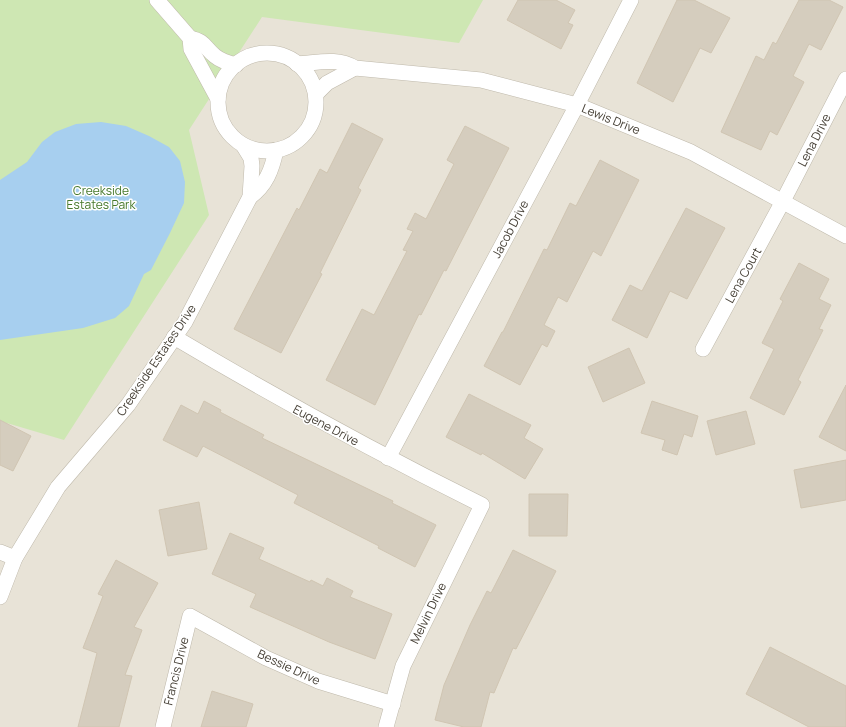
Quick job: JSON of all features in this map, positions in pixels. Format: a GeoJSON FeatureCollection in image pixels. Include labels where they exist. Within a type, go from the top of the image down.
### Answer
{"type":"FeatureCollection","features":[{"type":"Feature","properties":{"kind":"street"},"geometry":{"type":"LineString","coordinates":[[157,0],[190,38],[200,40],[215,56],[225,62],[236,65]]}},
{"type":"Feature","properties":{"kind":"street","name":"Jacob Drive"},"geometry":{"type":"LineString","coordinates":[[388,458],[577,105],[631,0]]}},
{"type":"Feature","properties":{"kind":"street"},"geometry":{"type":"LineString","coordinates":[[190,38],[190,49],[218,99],[220,116],[228,132],[243,145],[259,151],[276,150],[295,143],[307,131],[314,118],[316,94],[310,78],[305,70],[287,57],[263,53],[249,56],[236,65],[225,80],[218,99]]}},
{"type":"Feature","properties":{"kind":"street","name":"Lewis Drive"},"geometry":{"type":"LineString","coordinates":[[297,64],[333,61],[346,63],[355,68],[480,80],[577,105],[691,152],[846,236]]}},
{"type":"Feature","properties":{"kind":"street"},"geometry":{"type":"LineString","coordinates":[[316,94],[328,83],[355,68]]}},
{"type":"Feature","properties":{"kind":"street","name":"Lena Drive"},"geometry":{"type":"LineString","coordinates":[[783,202],[846,79]]}},
{"type":"Feature","properties":{"kind":"street","name":"Creekside Estates Drive"},"geometry":{"type":"LineString","coordinates":[[243,145],[251,158],[252,166],[250,197]]}},
{"type":"Feature","properties":{"kind":"street","name":"Creekside Estates Drive"},"geometry":{"type":"LineString","coordinates":[[0,596],[15,558],[58,488],[128,405],[185,322],[250,197],[261,188],[273,168],[276,150]]}},
{"type":"Feature","properties":{"kind":"street","name":"Lena Court"},"geometry":{"type":"LineString","coordinates":[[703,349],[783,202]]}},
{"type":"Feature","properties":{"kind":"street","name":"Eugene Drive"},"geometry":{"type":"LineString","coordinates":[[174,337],[260,389],[388,458],[482,505]]}},
{"type":"Feature","properties":{"kind":"street","name":"Melvin Drive"},"geometry":{"type":"LineString","coordinates":[[386,727],[403,666],[482,505]]}},
{"type":"Feature","properties":{"kind":"street"},"geometry":{"type":"LineString","coordinates":[[0,552],[15,558]]}},
{"type":"Feature","properties":{"kind":"street","name":"Bessie Drive"},"geometry":{"type":"LineString","coordinates":[[190,616],[266,658],[318,681],[392,704]]}},
{"type":"Feature","properties":{"kind":"street","name":"Francis Drive"},"geometry":{"type":"LineString","coordinates":[[162,727],[190,616]]}},
{"type":"Feature","properties":{"kind":"shaded area"},"geometry":{"type":"Polygon","coordinates":[[[0,0],[846,0],[846,727],[0,727],[0,0]]]}},
{"type":"Feature","properties":{"kind":"green space","name":"Creekside Estates Park"},"geometry":{"type":"Polygon","coordinates":[[[0,0],[483,0],[459,43],[262,17],[189,130],[209,215],[64,440],[0,421],[0,0]]]}},
{"type":"Feature","properties":{"kind":"water"},"geometry":{"type":"Polygon","coordinates":[[[101,122],[126,126],[169,147],[180,161],[185,182],[184,203],[151,270],[144,274],[129,306],[115,318],[83,328],[0,340],[0,180],[27,162],[42,142],[55,132],[76,124],[101,122]]]}},
{"type":"Feature","properties":{"kind":"building"},"geometry":{"type":"Polygon","coordinates":[[[518,0],[556,0],[575,10],[568,23],[573,25],[561,49],[507,20],[518,0]]]}},
{"type":"Feature","properties":{"kind":"building"},"geometry":{"type":"Polygon","coordinates":[[[677,0],[694,0],[730,18],[711,53],[700,48],[673,102],[637,83],[677,0]]]}},
{"type":"Feature","properties":{"kind":"building"},"geometry":{"type":"Polygon","coordinates":[[[799,0],[829,0],[843,7],[821,50],[809,44],[793,76],[804,82],[777,135],[770,131],[761,150],[721,132],[756,56],[764,60],[773,42],[776,44],[799,0]]]}},
{"type":"Feature","properties":{"kind":"building"},"geometry":{"type":"Polygon","coordinates":[[[352,123],[383,139],[358,188],[361,190],[320,273],[322,274],[281,353],[234,329],[297,208],[299,210],[320,169],[327,173],[352,123]]]}},
{"type":"Feature","properties":{"kind":"building"},"geometry":{"type":"Polygon","coordinates":[[[465,126],[509,148],[446,271],[444,270],[421,315],[419,314],[375,405],[326,380],[362,309],[374,315],[407,251],[403,250],[413,231],[407,229],[415,213],[426,219],[454,164],[447,160],[465,126]]]}},
{"type":"Feature","properties":{"kind":"building"},"geometry":{"type":"Polygon","coordinates":[[[600,160],[639,180],[601,256],[593,251],[567,302],[558,297],[544,325],[555,331],[547,347],[542,344],[520,385],[484,366],[503,332],[544,249],[547,250],[570,203],[576,206],[600,160]]]}},
{"type":"Feature","properties":{"kind":"building"},"geometry":{"type":"Polygon","coordinates":[[[686,208],[725,228],[687,299],[670,291],[647,338],[612,320],[630,285],[642,291],[686,208]]]}},
{"type":"Feature","properties":{"kind":"building"},"geometry":{"type":"Polygon","coordinates":[[[799,263],[829,279],[819,299],[831,305],[819,329],[823,330],[798,380],[801,382],[784,415],[750,398],[774,349],[762,343],[783,301],[780,299],[799,263]]]}},
{"type":"Feature","properties":{"kind":"building"},"geometry":{"type":"Polygon","coordinates":[[[629,348],[645,383],[603,402],[588,367],[629,348]]]}},
{"type":"Feature","properties":{"kind":"building"},"geometry":{"type":"Polygon","coordinates":[[[846,385],[846,451],[819,437],[846,385]]]}},
{"type":"Feature","properties":{"kind":"building"},"geometry":{"type":"Polygon","coordinates":[[[469,394],[531,425],[524,438],[543,449],[525,479],[482,453],[481,455],[446,437],[469,394]]]}},
{"type":"Feature","properties":{"kind":"building"},"geometry":{"type":"Polygon","coordinates":[[[204,401],[221,410],[220,412],[264,435],[262,438],[393,501],[392,503],[436,525],[415,567],[378,548],[379,546],[294,503],[298,495],[203,446],[197,457],[163,440],[181,405],[198,414],[204,401]]]}},
{"type":"Feature","properties":{"kind":"building"},"geometry":{"type":"Polygon","coordinates":[[[652,401],[698,416],[692,437],[684,434],[677,455],[662,450],[665,440],[641,433],[652,401]]]}},
{"type":"Feature","properties":{"kind":"building"},"geometry":{"type":"Polygon","coordinates":[[[746,411],[755,444],[716,455],[707,421],[746,411]]]}},
{"type":"Feature","properties":{"kind":"building"},"geometry":{"type":"Polygon","coordinates":[[[0,420],[31,436],[13,471],[0,465],[0,420]]]}},
{"type":"Feature","properties":{"kind":"building"},"geometry":{"type":"Polygon","coordinates":[[[846,460],[846,500],[801,508],[794,470],[846,460]]]}},
{"type":"Feature","properties":{"kind":"building"},"geometry":{"type":"Polygon","coordinates":[[[529,494],[568,494],[567,536],[529,536],[529,494]]]}},
{"type":"Feature","properties":{"kind":"building"},"geometry":{"type":"Polygon","coordinates":[[[199,502],[207,549],[168,556],[159,510],[199,502]]]}},
{"type":"Feature","properties":{"kind":"building"},"geometry":{"type":"Polygon","coordinates":[[[230,533],[264,548],[259,559],[310,582],[311,580],[323,586],[327,578],[353,591],[350,597],[392,614],[375,659],[329,642],[250,607],[256,594],[212,574],[230,533]]]}},
{"type":"Feature","properties":{"kind":"building"},"geometry":{"type":"Polygon","coordinates":[[[513,550],[556,571],[516,649],[513,648],[494,693],[490,692],[481,727],[464,727],[435,720],[444,685],[470,625],[487,591],[491,593],[513,550]]]}},
{"type":"Feature","properties":{"kind":"building"},"geometry":{"type":"Polygon","coordinates":[[[116,560],[158,583],[134,627],[142,630],[125,675],[132,676],[119,727],[78,727],[97,653],[83,648],[103,596],[98,594],[116,560]]]}},
{"type":"Feature","properties":{"kind":"building"},"geometry":{"type":"Polygon","coordinates":[[[770,647],[846,686],[846,727],[809,727],[746,694],[770,647]]]}},
{"type":"Feature","properties":{"kind":"building"},"geometry":{"type":"Polygon","coordinates":[[[212,691],[253,704],[246,727],[201,727],[212,691]]]}}]}
